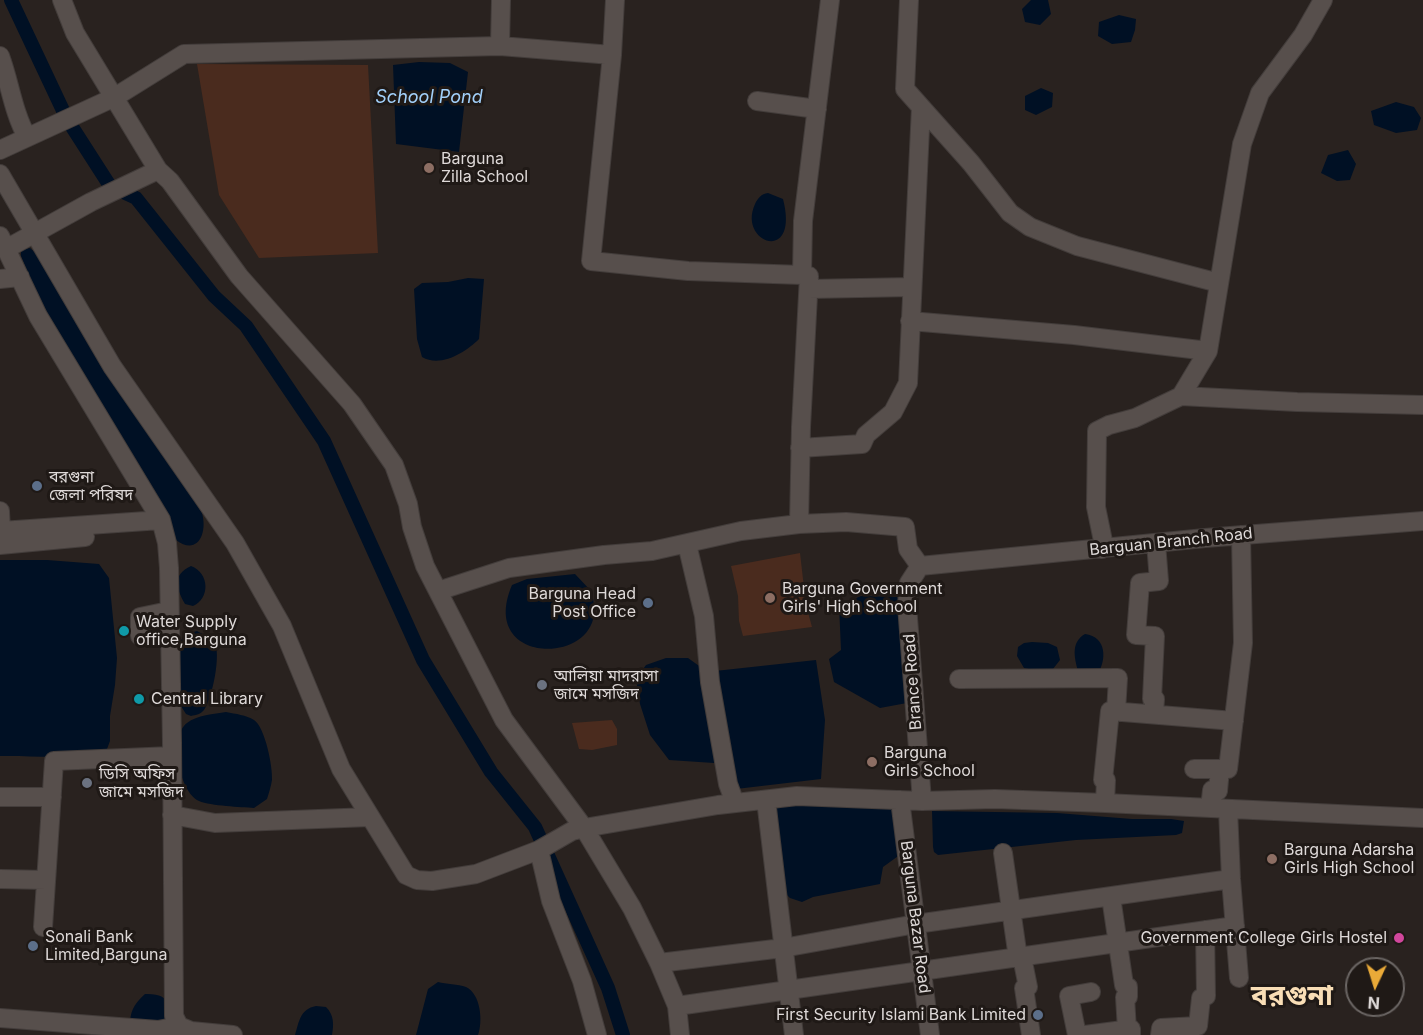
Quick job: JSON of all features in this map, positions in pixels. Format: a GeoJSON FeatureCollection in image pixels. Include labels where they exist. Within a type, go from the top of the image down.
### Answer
{"type":"FeatureCollection","features":[{"type":"Feature","properties":{"kind":"street"},"geometry":{"type":"LineString","coordinates":[[62,0],[75,33],[158,170],[170,181],[239,276],[352,404],[394,465],[408,504],[412,527],[425,566],[504,720],[632,908],[677,1005],[680,1035]]}},
{"type":"Feature","properties":{"kind":"street"},"geometry":{"type":"LineString","coordinates":[[500,46],[501,0]]}},
{"type":"Feature","properties":{"kind":"street"},"geometry":{"type":"LineString","coordinates":[[615,0],[612,55],[591,261],[805,282],[912,287]]}},
{"type":"Feature","properties":{"kind":"street"},"geometry":{"type":"LineString","coordinates":[[799,524],[805,282],[803,221],[830,0]]}},
{"type":"Feature","properties":{"kind":"street"},"geometry":{"type":"LineString","coordinates":[[909,0],[905,89],[971,163],[1010,213],[1030,226],[1077,246],[1219,283]]}},
{"type":"Feature","properties":{"kind":"street"},"geometry":{"type":"LineString","coordinates":[[1181,396],[1208,351],[1242,144],[1260,93],[1303,35],[1323,0]]}},
{"type":"Feature","properties":{"kind":"street"},"geometry":{"type":"LineString","coordinates":[[0,150],[115,97],[184,54],[500,46],[612,55]]}},
{"type":"Feature","properties":{"kind":"street"},"geometry":{"type":"LineString","coordinates":[[0,56],[9,80],[17,119],[27,137]]}},
{"type":"Feature","properties":{"kind":"street"},"geometry":{"type":"LineString","coordinates":[[757,101],[817,110]]}},
{"type":"Feature","properties":{"kind":"street"},"geometry":{"type":"LineString","coordinates":[[800,448],[862,444],[866,435],[892,412],[908,383],[921,107]]}},
{"type":"Feature","properties":{"kind":"street"},"geometry":{"type":"LineString","coordinates":[[158,170],[91,202],[35,233],[3,242],[38,316],[162,525],[167,543],[172,756],[173,989],[174,1016],[179,1026]]}},
{"type":"Feature","properties":{"kind":"street"},"geometry":{"type":"LineString","coordinates":[[4,181],[112,366],[235,543],[282,626],[341,769],[406,875],[417,880],[432,882],[476,874],[539,850],[578,829],[735,803],[796,796],[922,801],[995,799],[1423,818]]}},
{"type":"Feature","properties":{"kind":"street"},"geometry":{"type":"LineString","coordinates":[[0,279],[20,277]]}},
{"type":"Feature","properties":{"kind":"street"},"geometry":{"type":"LineString","coordinates":[[910,321],[1074,335],[1208,351]]}},
{"type":"Feature","properties":{"kind":"street"},"geometry":{"type":"LineString","coordinates":[[1102,549],[1103,541],[1096,507],[1097,431],[1109,425],[1135,418],[1181,396],[1286,402],[1423,405]]}},
{"type":"Feature","properties":{"kind":"street"},"geometry":{"type":"LineString","coordinates":[[0,511],[1,531],[162,525]]}},
{"type":"Feature","properties":{"kind":"street","name":"Barguan Branch Road"},"geometry":{"type":"LineString","coordinates":[[920,566],[1241,535],[1423,521]]}},
{"type":"Feature","properties":{"kind":"street"},"geometry":{"type":"LineString","coordinates":[[438,591],[509,568],[652,551],[741,531],[799,524],[846,522],[906,527],[908,549],[920,566]]}},
{"type":"Feature","properties":{"kind":"street"},"geometry":{"type":"LineString","coordinates":[[0,545],[162,525]]}},
{"type":"Feature","properties":{"kind":"street"},"geometry":{"type":"LineString","coordinates":[[1194,769],[1228,769],[1243,643],[1241,535]]}},
{"type":"Feature","properties":{"kind":"street"},"geometry":{"type":"LineString","coordinates":[[1154,714],[1155,699],[1152,699],[1155,636],[1136,635],[1140,583],[1159,581],[1156,543]]}},
{"type":"Feature","properties":{"kind":"street"},"geometry":{"type":"LineString","coordinates":[[687,544],[704,615],[710,682],[728,784],[735,803]]}},
{"type":"Feature","properties":{"kind":"street","name":"Brance Road"},"geometry":{"type":"LineString","coordinates":[[920,566],[909,583],[907,605],[922,801]]}},
{"type":"Feature","properties":{"kind":"street"},"geometry":{"type":"LineString","coordinates":[[140,636],[140,617],[169,611]]}},
{"type":"Feature","properties":{"kind":"street"},"geometry":{"type":"LineString","coordinates":[[959,680],[1118,678],[1116,712]]}},
{"type":"Feature","properties":{"kind":"street"},"geometry":{"type":"LineString","coordinates":[[1106,803],[1106,780],[1103,780],[1110,711],[1234,721]]}},
{"type":"Feature","properties":{"kind":"street"},"geometry":{"type":"LineString","coordinates":[[43,927],[54,761],[172,756]]}},
{"type":"Feature","properties":{"kind":"street"},"geometry":{"type":"LineString","coordinates":[[1220,769],[1218,791],[1212,790],[1219,809],[1231,879],[1239,978]]}},
{"type":"Feature","properties":{"kind":"street"},"geometry":{"type":"LineString","coordinates":[[0,797],[52,798]]}},
{"type":"Feature","properties":{"kind":"street"},"geometry":{"type":"LineString","coordinates":[[766,800],[794,1035]]}},
{"type":"Feature","properties":{"kind":"street","name":"Barguna Bazar Road"},"geometry":{"type":"LineString","coordinates":[[900,800],[930,1035]]}},
{"type":"Feature","properties":{"kind":"street"},"geometry":{"type":"LineString","coordinates":[[172,815],[215,823],[370,817]]}},
{"type":"Feature","properties":{"kind":"street"},"geometry":{"type":"LineString","coordinates":[[539,850],[551,902],[582,981],[597,1035]]}},
{"type":"Feature","properties":{"kind":"street"},"geometry":{"type":"LineString","coordinates":[[1003,853],[1011,910],[1028,987],[1024,988],[1031,1035]]}},
{"type":"Feature","properties":{"kind":"street"},"geometry":{"type":"LineString","coordinates":[[0,879],[46,880]]}},
{"type":"Feature","properties":{"kind":"street"},"geometry":{"type":"LineString","coordinates":[[659,963],[783,948],[916,924],[1231,879]]}},
{"type":"Feature","properties":{"kind":"street"},"geometry":{"type":"LineString","coordinates":[[1085,1035],[1129,1032],[1125,998],[1128,997],[1128,987],[1124,985],[1111,897]]}},
{"type":"Feature","properties":{"kind":"street"},"geometry":{"type":"LineString","coordinates":[[677,1005],[1235,926]]}},
{"type":"Feature","properties":{"kind":"street"},"geometry":{"type":"LineString","coordinates":[[1160,1035],[1161,1028],[1198,1026],[1201,998],[1206,996],[1205,930]]}},
{"type":"Feature","properties":{"kind":"street"},"geometry":{"type":"LineString","coordinates":[[1077,1035],[1069,996],[1091,993]]}},
{"type":"Feature","properties":{"kind":"street"},"geometry":{"type":"LineString","coordinates":[[0,1018],[158,1030],[179,1026],[191,1031],[233,1035]]}},
{"type":"Feature","properties":{"kind":"shaded area"},"geometry":{"type":"Polygon","coordinates":[[[197,64],[368,65],[378,253],[259,258],[219,195],[197,64]]]}},
{"type":"Feature","properties":{"kind":"shaded area"},"geometry":{"type":"Polygon","coordinates":[[[800,553],[806,605],[812,627],[743,636],[739,621],[738,596],[731,566],[800,553]]]}},
{"type":"Feature","properties":{"kind":"shaded area"},"geometry":{"type":"Polygon","coordinates":[[[612,720],[617,729],[617,745],[592,750],[579,749],[572,723],[612,720]]]}},
{"type":"Feature","properties":{"kind":"water"},"geometry":{"type":"Polygon","coordinates":[[[1031,0],[1048,0],[1051,14],[1040,25],[1025,22],[1022,9],[1031,0]]]}},
{"type":"Feature","properties":{"kind":"water"},"geometry":{"type":"Polygon","coordinates":[[[1119,15],[1136,19],[1135,30],[1131,42],[1112,44],[1098,36],[1099,22],[1119,15]]]}},
{"type":"Feature","properties":{"kind":"water","name":"School Pond"},"geometry":{"type":"Polygon","coordinates":[[[419,62],[450,63],[468,72],[459,152],[396,144],[393,65],[419,62]]]}},
{"type":"Feature","properties":{"kind":"water"},"geometry":{"type":"Polygon","coordinates":[[[1041,88],[1053,93],[1052,107],[1036,115],[1025,110],[1025,96],[1041,88]]]}},
{"type":"Feature","properties":{"kind":"water"},"geometry":{"type":"Polygon","coordinates":[[[1396,102],[1414,107],[1421,118],[1417,130],[1396,133],[1374,125],[1371,111],[1396,102]]]}},
{"type":"Feature","properties":{"kind":"water"},"geometry":{"type":"Polygon","coordinates":[[[1348,150],[1356,164],[1350,180],[1337,181],[1321,173],[1328,155],[1348,150]]]}},
{"type":"Feature","properties":{"kind":"water"},"geometry":{"type":"Polygon","coordinates":[[[768,193],[783,199],[786,220],[783,233],[777,240],[769,241],[760,237],[754,229],[752,218],[757,200],[768,193]]]}},
{"type":"Feature","properties":{"kind":"water"},"geometry":{"type":"Polygon","coordinates":[[[30,248],[38,255],[202,513],[202,535],[195,544],[183,544],[176,540],[97,408],[33,286],[21,256],[21,250],[30,248]]]}},
{"type":"Feature","properties":{"kind":"water"},"geometry":{"type":"Polygon","coordinates":[[[468,278],[484,279],[479,339],[467,349],[445,360],[429,360],[422,357],[417,339],[414,289],[422,283],[448,282],[468,278]]]}},
{"type":"Feature","properties":{"kind":"water"},"geometry":{"type":"Polygon","coordinates":[[[0,560],[47,560],[99,564],[109,578],[117,658],[110,716],[110,741],[107,749],[69,756],[0,756],[0,560]]]}},
{"type":"Feature","properties":{"kind":"water"},"geometry":{"type":"Polygon","coordinates":[[[191,566],[202,574],[206,586],[203,598],[193,606],[185,604],[178,587],[178,578],[181,573],[191,566]]]}},
{"type":"Feature","properties":{"kind":"water"},"geometry":{"type":"Polygon","coordinates":[[[575,574],[592,592],[594,615],[587,632],[574,643],[556,648],[538,648],[522,642],[510,629],[506,610],[512,585],[527,579],[575,574]]]}},
{"type":"Feature","properties":{"kind":"water"},"geometry":{"type":"Polygon","coordinates":[[[861,596],[897,597],[902,602],[907,703],[880,708],[834,682],[829,659],[841,650],[839,605],[861,596]]]}},
{"type":"Feature","properties":{"kind":"water"},"geometry":{"type":"Polygon","coordinates":[[[197,631],[214,641],[217,655],[213,686],[207,704],[204,710],[191,716],[186,714],[179,703],[177,648],[184,635],[197,631]]]}},
{"type":"Feature","properties":{"kind":"water"},"geometry":{"type":"Polygon","coordinates":[[[1085,634],[1098,640],[1103,650],[1102,663],[1097,675],[1078,671],[1076,646],[1077,641],[1085,634]]]}},
{"type":"Feature","properties":{"kind":"water"},"geometry":{"type":"Polygon","coordinates":[[[1032,642],[1048,643],[1057,647],[1060,660],[1053,669],[1024,668],[1017,656],[1018,647],[1032,642]]]}},
{"type":"Feature","properties":{"kind":"water"},"geometry":{"type":"Polygon","coordinates":[[[666,658],[688,658],[702,668],[716,751],[714,763],[669,760],[650,735],[640,704],[636,679],[646,665],[666,658]]]}},
{"type":"Feature","properties":{"kind":"water"},"geometry":{"type":"Polygon","coordinates":[[[816,660],[825,720],[821,779],[736,789],[715,671],[816,660]]]}},
{"type":"Feature","properties":{"kind":"water"},"geometry":{"type":"Polygon","coordinates":[[[226,712],[254,720],[262,730],[268,748],[272,774],[271,785],[267,799],[254,808],[199,801],[192,796],[182,776],[178,739],[182,730],[187,723],[196,718],[226,712]]]}},
{"type":"Feature","properties":{"kind":"water"},"geometry":{"type":"Polygon","coordinates":[[[778,802],[891,803],[901,854],[883,867],[880,884],[813,897],[802,902],[790,898],[784,892],[776,810],[778,802]]]}},
{"type":"Feature","properties":{"kind":"water"},"geometry":{"type":"Polygon","coordinates":[[[932,811],[1057,813],[1184,821],[1182,833],[1176,835],[1076,840],[938,855],[934,852],[933,847],[932,811]]]}},
{"type":"Feature","properties":{"kind":"water"},"geometry":{"type":"Polygon","coordinates":[[[438,982],[466,987],[475,996],[480,1009],[478,1035],[416,1035],[428,989],[438,982]]]}},
{"type":"Feature","properties":{"kind":"water"},"geometry":{"type":"Polygon","coordinates":[[[145,994],[154,994],[165,999],[168,1008],[166,1029],[130,1021],[134,1006],[145,994]]]}},
{"type":"Feature","properties":{"kind":"water"},"geometry":{"type":"Polygon","coordinates":[[[316,1006],[326,1007],[331,1013],[332,1035],[295,1035],[303,1013],[316,1006]]]}},
{"type":"Feature","properties":{"kind":"waterway"},"geometry":{"type":"LineString","coordinates":[[11,0],[67,119],[110,186],[136,198],[214,296],[246,326],[324,441],[423,660],[491,772],[535,827],[608,988],[623,1035]]}},
{"type":"Feature","properties":{"kind":"place","name":"Barguna Zilla School"},"geometry":{"type":"Point","coordinates":[429,168]}},
{"type":"Feature","properties":{"kind":"place","name":"বরগুনা জেলা পরিষদ"},"geometry":{"type":"Point","coordinates":[37,486]}},
{"type":"Feature","properties":{"kind":"place","name":"Barguna Government Girls' High School"},"geometry":{"type":"Point","coordinates":[770,598]}},
{"type":"Feature","properties":{"kind":"place","name":"Barguna Head Post Office"},"geometry":{"type":"Point","coordinates":[648,603]}},
{"type":"Feature","properties":{"kind":"place","name":"Water Supply office,Barguna"},"geometry":{"type":"Point","coordinates":[124,631]}},
{"type":"Feature","properties":{"kind":"place","name":"আলিয়া মাদরাসা জামে মসজিদ"},"geometry":{"type":"Point","coordinates":[542,685]}},
{"type":"Feature","properties":{"kind":"place","name":"Central Library"},"geometry":{"type":"Point","coordinates":[139,699]}},
{"type":"Feature","properties":{"kind":"place","name":"Barguna Girls School"},"geometry":{"type":"Point","coordinates":[872,762]}},
{"type":"Feature","properties":{"kind":"place","name":"ডিসি অফিস জামে মসজিদ"},"geometry":{"type":"Point","coordinates":[87,783]}},
{"type":"Feature","properties":{"kind":"place","name":"Barguna Adarsha Girls High School"},"geometry":{"type":"Point","coordinates":[1272,859]}},
{"type":"Feature","properties":{"kind":"place","name":"Government College Girls Hostel"},"geometry":{"type":"Point","coordinates":[1399,938]}},
{"type":"Feature","properties":{"kind":"place","name":"Sonali Bank Limited,Barguna"},"geometry":{"type":"Point","coordinates":[33,946]}},
{"type":"Feature","properties":{"kind":"place","name":"First Security Islami Bank Limited"},"geometry":{"type":"Point","coordinates":[1038,1015]}},
{"type":"Feature","properties":{"kind":"district","name":"বরগুনা"},"geometry":{"type":"Point","coordinates":[1292,997]}}]}
